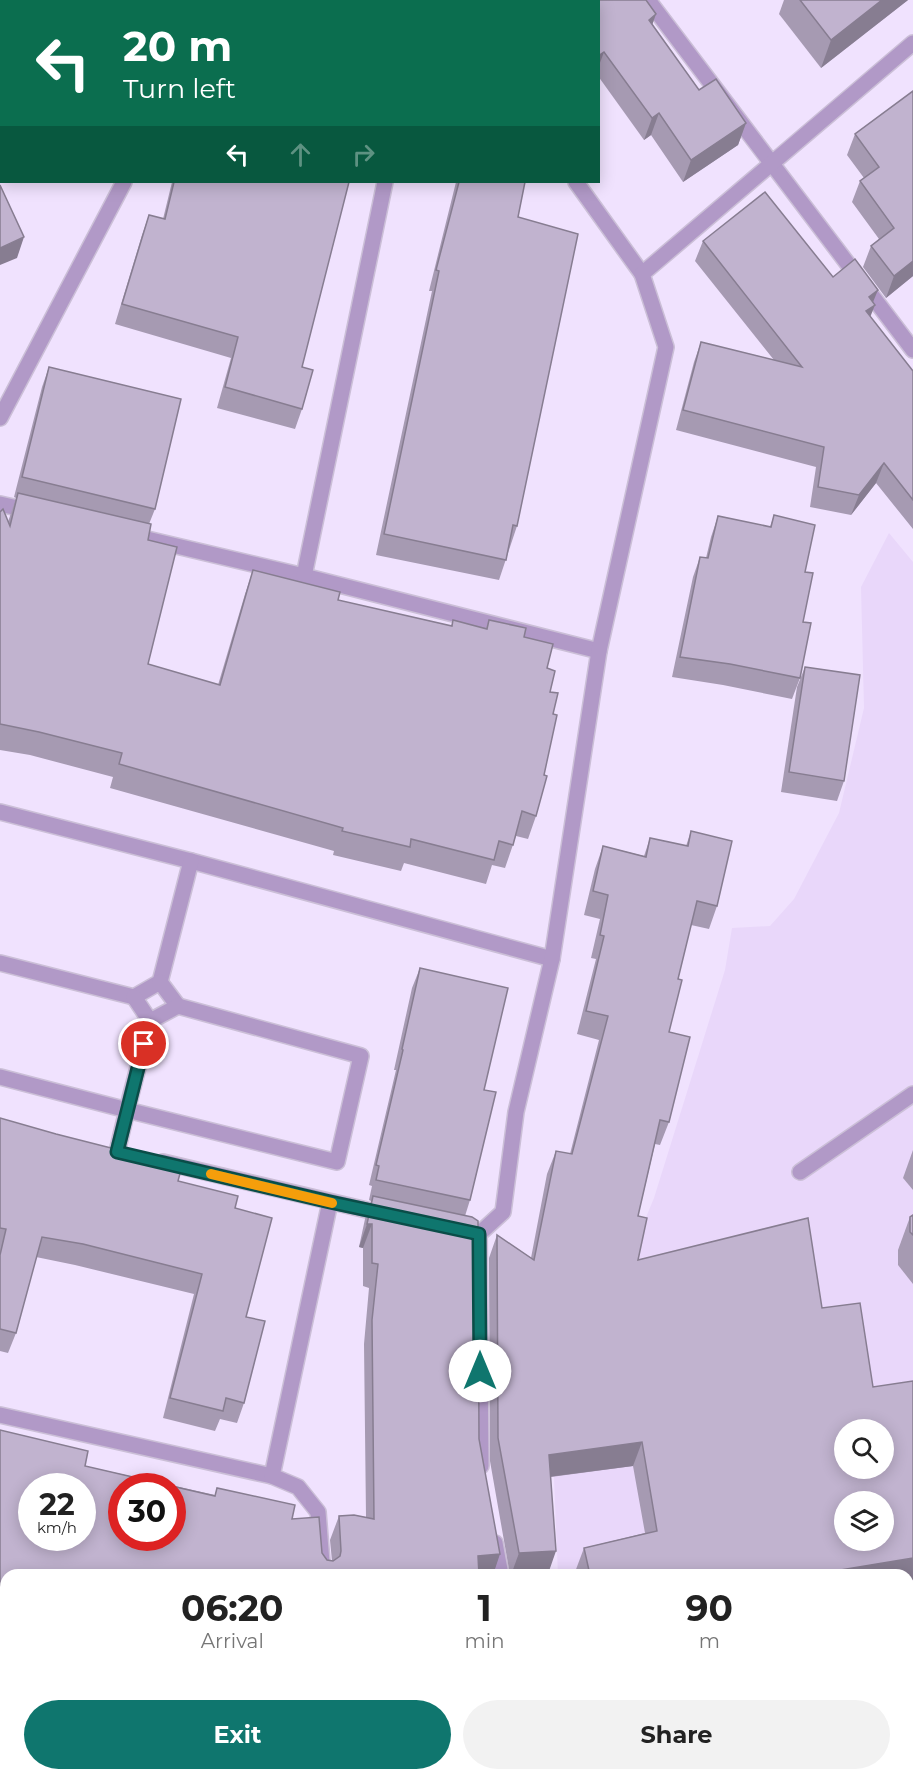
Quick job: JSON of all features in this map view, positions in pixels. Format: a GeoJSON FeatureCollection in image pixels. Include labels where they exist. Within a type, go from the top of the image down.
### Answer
{"type":"FeatureCollection","features":[{"type":"Feature","properties":{"kind":"street"},"geometry":{"type":"LineString","coordinates":[[648,0],[913,350]]}},
{"type":"Feature","properties":{"kind":"street"},"geometry":{"type":"LineString","coordinates":[[642,274],[913,44]]}},
{"type":"Feature","properties":{"kind":"street"},"geometry":{"type":"LineString","coordinates":[[0,418],[123,183]]}},
{"type":"Feature","properties":{"kind":"street"},"geometry":{"type":"LineString","coordinates":[[304,576],[385,183]]}},
{"type":"Feature","properties":{"kind":"street"},"geometry":{"type":"LineString","coordinates":[[484,1484],[480,1462],[479,1234],[503,1212],[516,1112],[552,959],[599,651],[666,348],[642,274],[577,183]]}},
{"type":"Feature","properties":{"kind":"street"},"geometry":{"type":"LineString","coordinates":[[0,504],[45,515]]}},
{"type":"Feature","properties":{"kind":"street"},"geometry":{"type":"LineString","coordinates":[[112,531],[304,576],[599,651]]}},
{"type":"Feature","properties":{"kind":"street"},"geometry":{"type":"LineString","coordinates":[[0,812],[191,861],[552,959]]}},
{"type":"Feature","properties":{"kind":"street"},"geometry":{"type":"LineString","coordinates":[[134,997],[160,981],[191,861]]}},
{"type":"Feature","properties":{"kind":"street"},"geometry":{"type":"LineString","coordinates":[[0,963],[134,997],[150,1021]]}},
{"type":"Feature","properties":{"kind":"street"},"geometry":{"type":"LineString","coordinates":[[0,1077],[337,1162],[361,1056],[178,1006],[160,981]]}},
{"type":"Feature","properties":{"kind":"street"},"geometry":{"type":"LineString","coordinates":[[117,1152],[150,1021],[178,1006]]}},
{"type":"Feature","properties":{"kind":"street"},"geometry":{"type":"LineString","coordinates":[[800,1172],[913,1094]]}},
{"type":"Feature","properties":{"kind":"street"},"geometry":{"type":"LineString","coordinates":[[151,1160],[399,1217]]}},
{"type":"Feature","properties":{"kind":"street"},"geometry":{"type":"LineString","coordinates":[[272,1476],[330,1202]]}},
{"type":"Feature","properties":{"kind":"street"},"geometry":{"type":"LineString","coordinates":[[444,1227],[479,1234]]}},
{"type":"Feature","properties":{"kind":"street"},"geometry":{"type":"LineString","coordinates":[[0,1415],[272,1476],[298,1487],[318,1512],[323,1569]]}},
{"type":"Feature","properties":{"kind":"street"},"geometry":{"type":"LineString","coordinates":[[492,1530],[500,1569]]}},
{"type":"Feature","properties":{"kind":"shaded area"},"geometry":{"type":"Polygon","coordinates":[[[889,533],[913,562],[913,1569],[558,1569],[553,1454],[654,1198],[725,970],[732,928],[770,926],[794,899],[839,813],[864,708],[861,587],[889,533]]]}},
{"type":"Feature","properties":{"kind":"building"},"geometry":{"type":"Polygon","coordinates":[[[600,0],[646,0],[656,14],[649,20],[699,90],[716,79],[746,123],[691,160],[659,113],[652,118],[604,52],[600,55],[600,0]]]}},
{"type":"Feature","properties":{"kind":"building"},"geometry":{"type":"Polygon","coordinates":[[[800,0],[882,0],[831,40],[800,0]]]}},
{"type":"Feature","properties":{"kind":"building"},"geometry":{"type":"Polygon","coordinates":[[[913,91],[913,261],[894,276],[871,246],[894,228],[860,181],[879,167],[855,134],[913,91]]]}},
{"type":"Feature","properties":{"kind":"building"},"geometry":{"type":"Polygon","coordinates":[[[174,183],[349,183],[302,367],[313,370],[302,409],[225,387],[238,337],[122,304],[149,215],[165,219],[174,183]]]}},
{"type":"Feature","properties":{"kind":"building"},"geometry":{"type":"Polygon","coordinates":[[[459,183],[525,183],[518,217],[578,234],[517,526],[513,525],[506,560],[384,534],[439,271],[436,270],[459,183]]]}},
{"type":"Feature","properties":{"kind":"building"},"geometry":{"type":"Polygon","coordinates":[[[0,185],[24,237],[0,248],[0,185]]]}},
{"type":"Feature","properties":{"kind":"building"},"geometry":{"type":"Polygon","coordinates":[[[765,192],[833,277],[855,259],[878,290],[869,297],[875,305],[866,311],[913,371],[913,500],[884,463],[859,495],[818,487],[824,447],[683,410],[701,342],[802,367],[703,241],[765,192]]]}},
{"type":"Feature","properties":{"kind":"building"},"geometry":{"type":"Polygon","coordinates":[[[49,367],[181,399],[155,509],[22,477],[49,367]]]}},
{"type":"Feature","properties":{"kind":"building"},"geometry":{"type":"Polygon","coordinates":[[[18,493],[151,524],[148,540],[177,547],[148,664],[220,685],[253,570],[340,592],[338,600],[452,626],[453,620],[487,629],[489,620],[526,628],[524,637],[553,644],[547,668],[555,671],[550,692],[558,693],[553,714],[557,715],[544,775],[547,776],[536,816],[522,811],[513,845],[499,841],[494,860],[411,839],[410,847],[342,831],[343,828],[119,764],[122,753],[0,724],[0,512],[3,509],[10,526],[18,493]]]}},
{"type":"Feature","properties":{"kind":"building"},"geometry":{"type":"Polygon","coordinates":[[[774,515],[815,525],[805,572],[813,573],[803,622],[811,623],[800,678],[680,657],[700,557],[708,558],[718,516],[771,527],[774,515]]]}},
{"type":"Feature","properties":{"kind":"building"},"geometry":{"type":"Polygon","coordinates":[[[805,667],[860,675],[844,781],[789,772],[805,667]]]}},
{"type":"Feature","properties":{"kind":"building"},"geometry":{"type":"Polygon","coordinates":[[[691,831],[732,841],[717,906],[697,901],[678,979],[682,980],[669,1032],[690,1037],[669,1122],[660,1120],[638,1216],[647,1218],[638,1260],[808,1218],[822,1308],[860,1303],[873,1387],[913,1381],[913,1558],[847,1569],[589,1569],[584,1548],[657,1531],[642,1442],[549,1455],[556,1551],[519,1553],[498,1438],[497,1235],[534,1260],[556,1151],[572,1154],[608,1016],[586,1011],[604,936],[600,935],[608,895],[593,891],[603,846],[646,857],[650,838],[688,846],[691,831]]]}},
{"type":"Feature","properties":{"kind":"building"},"geometry":{"type":"Polygon","coordinates":[[[420,968],[508,988],[484,1090],[496,1092],[470,1200],[376,1180],[379,1166],[376,1165],[420,968]]]}},
{"type":"Feature","properties":{"kind":"building"},"geometry":{"type":"Polygon","coordinates":[[[0,1118],[182,1166],[178,1181],[238,1196],[235,1208],[272,1218],[246,1317],[265,1321],[244,1403],[226,1398],[223,1411],[170,1398],[202,1274],[83,1244],[42,1237],[16,1333],[0,1329],[0,1255],[6,1229],[0,1228],[0,1118]]]}},
{"type":"Feature","properties":{"kind":"building"},"geometry":{"type":"Polygon","coordinates":[[[373,1196],[472,1217],[478,1221],[479,1439],[500,1554],[478,1556],[479,1569],[0,1569],[0,1430],[88,1451],[85,1466],[115,1473],[108,1473],[108,1551],[186,1551],[186,1489],[215,1496],[217,1488],[295,1505],[292,1519],[319,1517],[322,1553],[327,1560],[333,1561],[340,1556],[339,1516],[354,1515],[374,1519],[372,1320],[378,1264],[372,1263],[372,1224],[367,1224],[373,1196]]]}},
{"type":"Feature","properties":{"kind":"building"},"geometry":{"type":"Polygon","coordinates":[[[913,1215],[913,1235],[910,1232],[910,1217],[913,1215]]]}},
{"type":"Feature","properties":{"kind":"slow traffic"},"geometry":{"type":"LineString","coordinates":[[211,1174],[332,1203]]}},
{"type":"Feature","properties":{"kind":"route"},"geometry":{"type":"LineString","coordinates":[[144,1044],[117,1152],[479,1234],[480,1371]]}}]}
